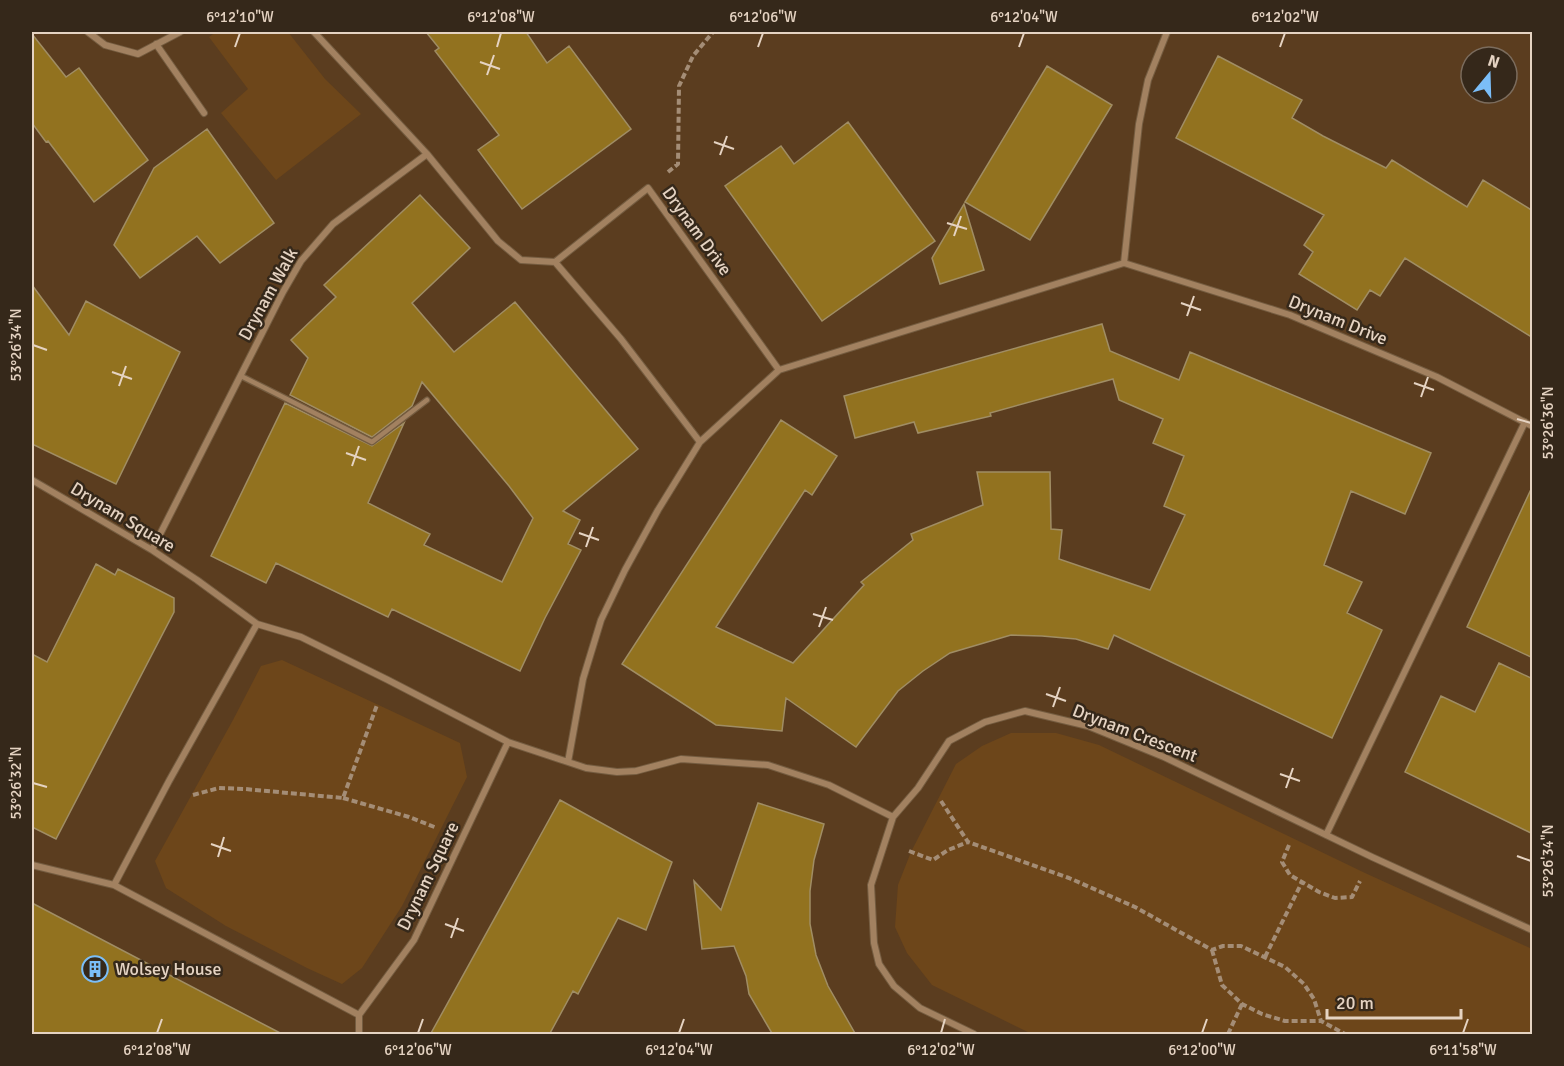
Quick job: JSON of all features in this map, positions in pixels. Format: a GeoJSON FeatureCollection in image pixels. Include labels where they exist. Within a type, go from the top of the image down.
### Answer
{"type":"FeatureCollection","features":[{"type":"Feature","properties":{"kind":"street"},"geometry":{"type":"LineString","coordinates":[[88,32],[105,45],[138,54],[180,32]]}},
{"type":"Feature","properties":{"kind":"street"},"geometry":{"type":"LineString","coordinates":[[314,32],[427,154],[498,241],[521,260],[555,262],[621,339],[700,442]]}},
{"type":"Feature","properties":{"kind":"street"},"geometry":{"type":"LineString","coordinates":[[568,762],[583,679],[601,620],[625,570],[658,510],[700,442],[779,370],[1124,263],[1139,124],[1148,80],[1167,32]]}},
{"type":"Feature","properties":{"kind":"street"},"geometry":{"type":"LineString","coordinates":[[156,44],[204,113]]}},
{"type":"Feature","properties":{"kind":"street","name":"Drynam Walk"},"geometry":{"type":"LineString","coordinates":[[152,550],[301,261],[333,225],[427,154]]}},
{"type":"Feature","properties":{"kind":"street","name":"Drynam Drive"},"geometry":{"type":"LineString","coordinates":[[555,262],[648,188],[779,370]]}},
{"type":"Feature","properties":{"kind":"street","name":"Drynam Drive"},"geometry":{"type":"LineString","coordinates":[[1124,263],[1290,315],[1437,377],[1533,426]]}},
{"type":"Feature","properties":{"kind":"street"},"geometry":{"type":"LineString","coordinates":[[1326,835],[1525,422]]}},
{"type":"Feature","properties":{"kind":"street","name":"Drynam Square"},"geometry":{"type":"LineString","coordinates":[[32,480],[152,550],[256,624],[301,637],[508,742],[414,940],[359,1014]]}},
{"type":"Feature","properties":{"kind":"street"},"geometry":{"type":"LineString","coordinates":[[114,885],[256,624]]}},
{"type":"Feature","properties":{"kind":"street","name":"Drynam Crescent"},"geometry":{"type":"LineString","coordinates":[[974,1035],[920,1008],[894,986],[879,964],[874,943],[871,885],[893,816],[918,788],[949,741],[986,722],[1024,711],[1088,726],[1164,757],[1372,857],[1533,930]]}},
{"type":"Feature","properties":{"kind":"street"},"geometry":{"type":"LineString","coordinates":[[508,742],[586,768],[617,772],[636,771],[681,759],[768,765],[829,784],[893,816]]}},
{"type":"Feature","properties":{"kind":"street"},"geometry":{"type":"LineString","coordinates":[[32,865],[114,885],[359,1014],[359,1035]]}},
{"type":"Feature","properties":{"kind":"lane"},"geometry":{"type":"LineString","coordinates":[[241,376],[372,442],[427,399]]}},
{"type":"Feature","properties":{"kind":"path"},"geometry":{"type":"LineString","coordinates":[[648,188],[678,164],[679,86],[693,56],[712,32]]}},
{"type":"Feature","properties":{"kind":"path"},"geometry":{"type":"LineString","coordinates":[[343,798],[388,680]]}},
{"type":"Feature","properties":{"kind":"path"},"geometry":{"type":"LineString","coordinates":[[169,781],[191,796],[219,788],[343,798],[409,817],[462,839]]}},
{"type":"Feature","properties":{"kind":"path"},"geometry":{"type":"LineString","coordinates":[[918,788],[939,797],[968,842],[1068,878],[1135,907],[1212,950],[1223,946],[1241,946],[1285,967],[1304,984],[1314,999],[1321,1021]]}},
{"type":"Feature","properties":{"kind":"path"},"geometry":{"type":"LineString","coordinates":[[1300,823],[1282,862],[1290,875],[1319,892],[1335,898],[1352,897],[1372,857]]}},
{"type":"Feature","properties":{"kind":"path"},"geometry":{"type":"LineString","coordinates":[[884,844],[933,860],[948,850],[968,842]]}},
{"type":"Feature","properties":{"kind":"path"},"geometry":{"type":"LineString","coordinates":[[1265,957],[1302,882]]}},
{"type":"Feature","properties":{"kind":"path"},"geometry":{"type":"LineString","coordinates":[[1212,950],[1222,985],[1242,1004],[1262,1014],[1285,1021],[1321,1021],[1345,1035]]}},
{"type":"Feature","properties":{"kind":"path"},"geometry":{"type":"LineString","coordinates":[[1228,1035],[1242,1004]]}},
{"type":"Feature","properties":{"kind":"shaded area"},"geometry":{"type":"Polygon","coordinates":[[[216,32],[288,32],[325,79],[361,114],[276,180],[221,113],[248,89],[209,37],[216,32]]]}},
{"type":"Feature","properties":{"kind":"shaded area"},"geometry":{"type":"Polygon","coordinates":[[[282,660],[460,743],[467,777],[402,906],[362,968],[342,984],[226,926],[166,888],[155,861],[261,666],[282,660]]]}},
{"type":"Feature","properties":{"kind":"shaded area"},"geometry":{"type":"Polygon","coordinates":[[[1011,733],[1056,733],[1099,745],[1365,873],[1532,949],[1532,1034],[1032,1034],[932,985],[907,953],[895,927],[898,885],[911,852],[956,764],[982,746],[1011,733]]]}},
{"type":"Feature","properties":{"kind":"building"},"geometry":{"type":"Polygon","coordinates":[[[426,32],[526,32],[547,63],[569,46],[631,129],[522,209],[478,150],[499,135],[435,51],[439,48],[426,32]]]}},
{"type":"Feature","properties":{"kind":"building"},"geometry":{"type":"Polygon","coordinates":[[[32,34],[66,77],[79,68],[148,160],[94,202],[32,123],[32,34]]]}},
{"type":"Feature","properties":{"kind":"building"},"geometry":{"type":"Polygon","coordinates":[[[1218,56],[1302,100],[1292,118],[1386,168],[1392,160],[1467,207],[1483,180],[1533,211],[1533,338],[1405,258],[1380,296],[1370,290],[1357,310],[1299,274],[1313,252],[1304,245],[1324,215],[1176,138],[1218,56]]]}},
{"type":"Feature","properties":{"kind":"building"},"geometry":{"type":"Polygon","coordinates":[[[1047,66],[1112,105],[1030,240],[965,202],[1047,66]]]}},
{"type":"Feature","properties":{"kind":"building"},"geometry":{"type":"Polygon","coordinates":[[[848,122],[935,241],[822,321],[725,186],[781,146],[794,164],[848,122]]]}},
{"type":"Feature","properties":{"kind":"building"},"geometry":{"type":"Polygon","coordinates":[[[207,129],[274,223],[220,263],[197,236],[140,278],[114,245],[154,168],[207,129]]]}},
{"type":"Feature","properties":{"kind":"building"},"geometry":{"type":"Polygon","coordinates":[[[420,195],[470,248],[412,303],[454,352],[515,302],[638,449],[563,511],[580,520],[568,544],[581,550],[520,671],[392,609],[388,617],[276,563],[266,583],[211,556],[285,403],[372,446],[404,423],[368,503],[430,534],[424,545],[502,582],[533,518],[422,382],[412,406],[372,437],[290,395],[308,358],[291,340],[336,297],[324,285],[420,195]]]}},
{"type":"Feature","properties":{"kind":"building"},"geometry":{"type":"Polygon","coordinates":[[[964,204],[984,270],[940,284],[932,258],[964,204]]]}},
{"type":"Feature","properties":{"kind":"building"},"geometry":{"type":"Polygon","coordinates":[[[32,285],[69,335],[86,301],[180,352],[116,484],[32,444],[32,285]]]}},
{"type":"Feature","properties":{"kind":"building"},"geometry":{"type":"Polygon","coordinates":[[[1102,324],[1110,351],[1179,380],[1190,352],[1431,453],[1405,514],[1351,491],[1324,565],[1362,582],[1347,613],[1382,630],[1332,738],[1114,635],[1108,649],[1076,639],[1011,635],[950,653],[898,691],[856,747],[786,698],[782,731],[716,725],[622,664],[781,420],[837,456],[812,495],[805,490],[716,627],[793,663],[864,585],[861,582],[913,540],[911,534],[983,505],[977,472],[1050,472],[1051,529],[1062,530],[1059,559],[1150,590],[1185,515],[1164,506],[1184,456],[1153,443],[1163,419],[1119,400],[1113,379],[990,413],[991,416],[918,433],[914,422],[855,438],[844,396],[1102,324]]]}},
{"type":"Feature","properties":{"kind":"building"},"geometry":{"type":"Polygon","coordinates":[[[1533,485],[1533,658],[1467,627],[1533,485]]]}},
{"type":"Feature","properties":{"kind":"building"},"geometry":{"type":"Polygon","coordinates":[[[96,564],[115,575],[118,569],[174,598],[174,612],[56,839],[32,827],[32,654],[47,662],[96,564]]]}},
{"type":"Feature","properties":{"kind":"building"},"geometry":{"type":"Polygon","coordinates":[[[1499,663],[1533,679],[1533,834],[1405,772],[1441,696],[1475,712],[1499,663]]]}},
{"type":"Feature","properties":{"kind":"building"},"geometry":{"type":"Polygon","coordinates":[[[560,800],[672,862],[646,930],[618,918],[578,994],[573,991],[549,1035],[430,1035],[560,800]]]}},
{"type":"Feature","properties":{"kind":"building"},"geometry":{"type":"Polygon","coordinates":[[[758,803],[824,824],[814,860],[810,891],[810,924],[816,955],[828,986],[856,1035],[773,1035],[749,994],[746,976],[734,946],[702,949],[694,881],[721,910],[758,803]]]}},
{"type":"Feature","properties":{"kind":"building","name":"Wolsey House"},"geometry":{"type":"Polygon","coordinates":[[[32,903],[284,1035],[32,1035],[32,903]]]}},
{"type":"Feature","properties":{"kind":"place","name":"Wolsey House"},"geometry":{"type":"Point","coordinates":[95,969]}}]}
